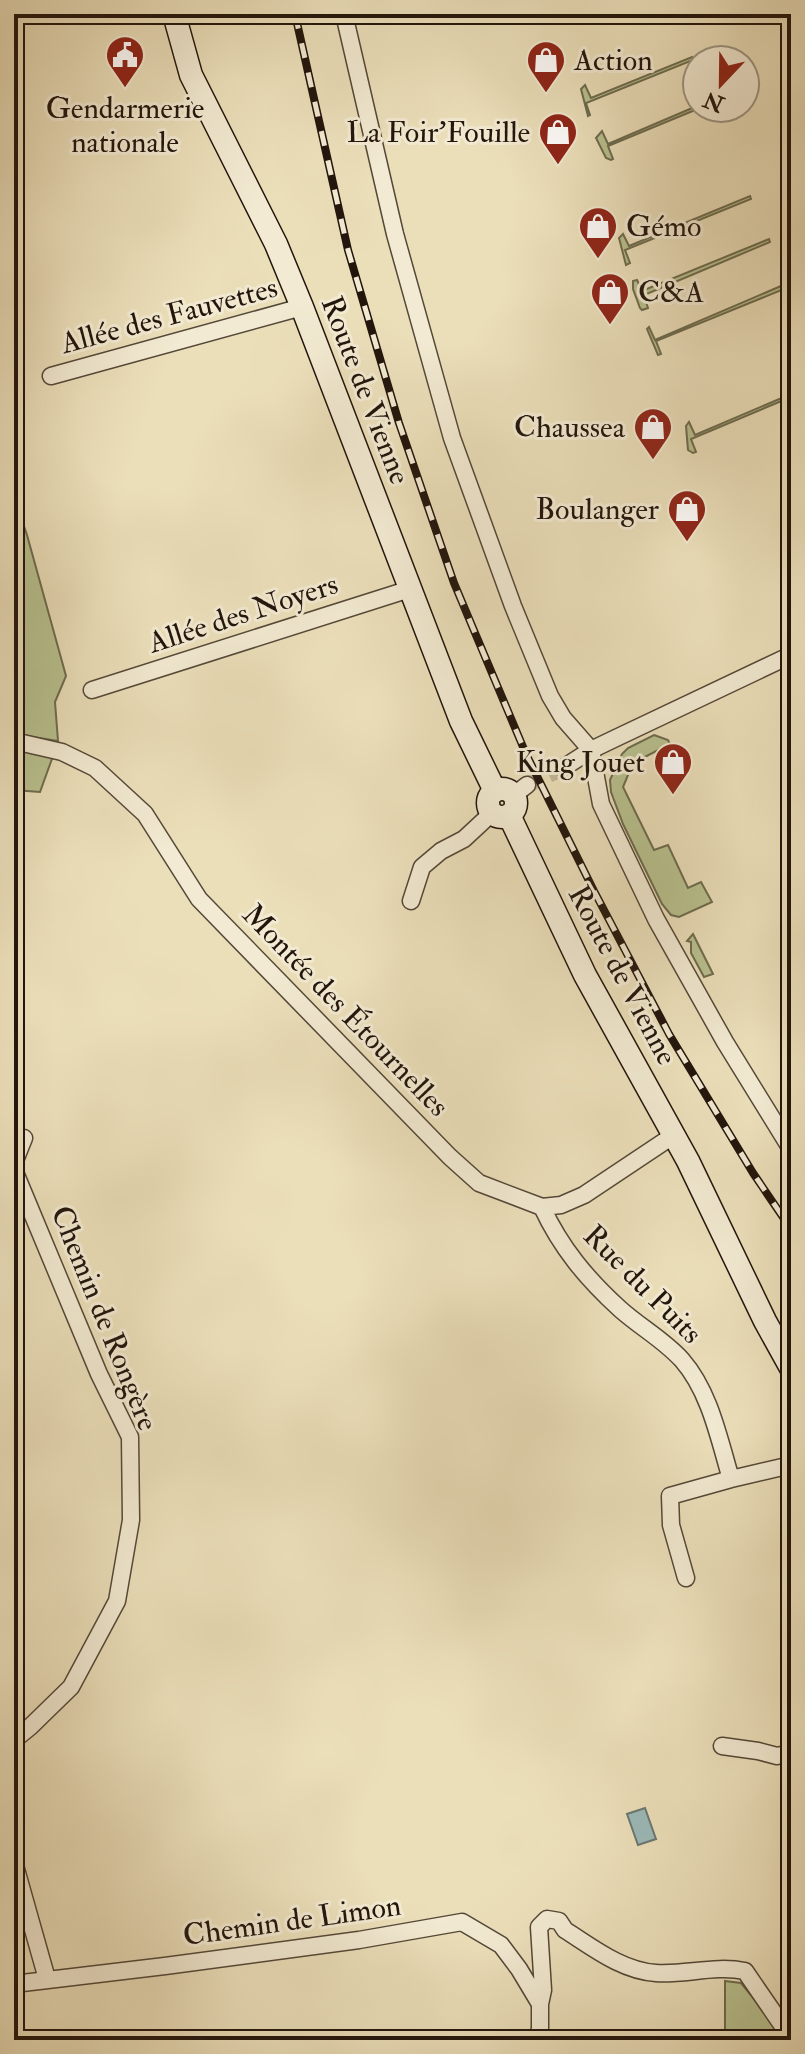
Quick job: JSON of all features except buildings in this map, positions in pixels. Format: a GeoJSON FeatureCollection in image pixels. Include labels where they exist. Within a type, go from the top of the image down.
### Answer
{"type":"FeatureCollection","features":[{"type":"Feature","properties":{"kind":"street","name":"Route de Vienne"},"geometry":{"type":"LineString","coordinates":[[174,14],[191,75],[276,244],[302,307],[461,721],[507,800],[585,975],[688,1161],[791,1368]]}},
{"type":"Feature","properties":{"kind":"street"},"geometry":{"type":"LineString","coordinates":[[344,14],[395,234],[452,438],[513,606],[550,696],[563,718],[591,750],[601,804],[656,919],[725,1042],[791,1149]]}},
{"type":"Feature","properties":{"kind":"street","name":"Allée des Fauvettes"},"geometry":{"type":"LineString","coordinates":[[51,376],[302,307]]}},
{"type":"Feature","properties":{"kind":"street","name":"Allée des Noyers"},"geometry":{"type":"LineString","coordinates":[[92,690],[410,589]]}},
{"type":"Feature","properties":{"kind":"street"},"geometry":{"type":"LineString","coordinates":[[563,768],[591,750],[791,655]]}},
{"type":"Feature","properties":{"kind":"street","name":"Montée des Étournelles"},"geometry":{"type":"LineString","coordinates":[[14,741],[62,752],[95,768],[145,814],[199,899],[450,1157],[479,1183],[542,1207]]}},
{"type":"Feature","properties":{"kind":"street"},"geometry":{"type":"LineString","coordinates":[[411,901],[422,867],[441,851],[464,839],[507,800]]}},
{"type":"Feature","properties":{"kind":"street"},"geometry":{"type":"LineString","coordinates":[[542,1207],[561,1205],[584,1195],[674,1135]]}},
{"type":"Feature","properties":{"kind":"street"},"geometry":{"type":"LineString","coordinates":[[14,1163],[24,1138]]}},
{"type":"Feature","properties":{"kind":"street","name":"Chemin de Rongère"},"geometry":{"type":"LineString","coordinates":[[14,1170],[99,1374],[130,1437],[131,1520],[117,1601],[91,1650],[71,1687],[14,1740]]}},
{"type":"Feature","properties":{"kind":"street","name":"Rue du Puits"},"geometry":{"type":"LineString","coordinates":[[542,1207],[554,1234],[576,1264],[622,1311],[658,1337],[684,1362],[706,1397],[731,1479]]}},
{"type":"Feature","properties":{"kind":"street"},"geometry":{"type":"LineString","coordinates":[[686,1578],[671,1525],[670,1496],[791,1465]]}},
{"type":"Feature","properties":{"kind":"street"},"geometry":{"type":"LineString","coordinates":[[722,1746],[777,1756],[791,1753]]}},
{"type":"Feature","properties":{"kind":"street"},"geometry":{"type":"LineString","coordinates":[[14,1862],[47,1979]]}},
{"type":"Feature","properties":{"kind":"street"},"geometry":{"type":"LineString","coordinates":[[536,2040],[540,2029],[543,1990],[539,1927],[547,1919],[559,1921],[565,1930],[631,1969],[655,1973],[730,1968],[745,1971],[791,2038]]}},
{"type":"Feature","properties":{"kind":"street","name":"Chemin de Limon"},"geometry":{"type":"LineString","coordinates":[[14,1984],[359,1940],[462,1922],[501,1945],[540,2004]]}},
{"type":"Feature","properties":{"kind":"green space"},"geometry":{"type":"Polygon","coordinates":[[[681,61],[681,65],[586,103],[588,116],[581,89],[585,85],[591,98],[681,61]]]}},
{"type":"Feature","properties":{"kind":"green space"},"geometry":{"type":"Polygon","coordinates":[[[681,113],[681,116],[608,146],[611,160],[606,158],[596,138],[602,131],[608,144],[681,113]]]}},
{"type":"Feature","properties":{"kind":"green space"},"geometry":{"type":"Polygon","coordinates":[[[750,196],[751,199],[625,250],[630,263],[626,265],[619,238],[623,234],[629,246],[750,196]]]}},
{"type":"Feature","properties":{"kind":"green space"},"geometry":{"type":"Polygon","coordinates":[[[769,239],[770,242],[644,295],[648,308],[640,308],[633,281],[637,280],[642,291],[769,239]]]}},
{"type":"Feature","properties":{"kind":"green space"},"geometry":{"type":"Polygon","coordinates":[[[788,283],[789,287],[656,341],[661,354],[658,355],[647,329],[649,327],[655,340],[788,283]]]}},
{"type":"Feature","properties":{"kind":"green space"},"geometry":{"type":"Polygon","coordinates":[[[791,394],[791,397],[691,439],[696,452],[688,450],[686,426],[689,422],[695,435],[791,394]]]}},
{"type":"Feature","properties":{"kind":"green space"},"geometry":{"type":"Polygon","coordinates":[[[14,497],[66,676],[55,702],[58,741],[14,734],[14,497]]]}},
{"type":"Feature","properties":{"kind":"green space"},"geometry":{"type":"Polygon","coordinates":[[[654,735],[668,740],[670,744],[633,763],[623,787],[654,850],[668,845],[688,888],[701,882],[712,902],[679,917],[671,915],[662,904],[611,792],[610,780],[622,754],[654,735]]]}},
{"type":"Feature","properties":{"kind":"green space"},"geometry":{"type":"Polygon","coordinates":[[[14,749],[53,756],[40,792],[14,790],[14,749]]]}},
{"type":"Feature","properties":{"kind":"green space"},"geometry":{"type":"Polygon","coordinates":[[[693,934],[713,974],[704,977],[691,953],[691,942],[687,941],[693,934]]]}},
{"type":"Feature","properties":{"kind":"green space"},"geometry":{"type":"Polygon","coordinates":[[[725,1981],[741,1983],[788,2040],[722,2040],[725,2036],[725,1981]]]}},
{"type":"Feature","properties":{"kind":"water"},"geometry":{"type":"Polygon","coordinates":[[[645,1808],[656,1839],[638,1845],[627,1814],[645,1808]]]}},
{"type":"Feature","properties":{"kind":"tunnel"},"geometry":{"type":"LineString","coordinates":[[527,785],[563,768]]}},
{"type":"Feature","properties":{"kind":"railway"},"geometry":{"type":"LineString","coordinates":[[295,14],[348,250],[399,423],[454,583],[526,754],[594,891],[669,1034],[753,1173],[791,1229]]}},
{"type":"Feature","properties":{"kind":"place","name":"Gendarmerie nationale"},"geometry":{"type":"Point","coordinates":[125,89]}},
{"type":"Feature","properties":{"kind":"place","name":"Action"},"geometry":{"type":"Point","coordinates":[546,94]}},
{"type":"Feature","properties":{"kind":"place","name":"La Foir'Fouille"},"geometry":{"type":"Point","coordinates":[558,166]}},
{"type":"Feature","properties":{"kind":"place","name":"Gémo"},"geometry":{"type":"Point","coordinates":[598,260]}},
{"type":"Feature","properties":{"kind":"place","name":"C&A"},"geometry":{"type":"Point","coordinates":[610,326]}},
{"type":"Feature","properties":{"kind":"place","name":"Chaussea"},"geometry":{"type":"Point","coordinates":[653,461]}},
{"type":"Feature","properties":{"kind":"place","name":"Boulanger"},"geometry":{"type":"Point","coordinates":[687,543]}},
{"type":"Feature","properties":{"kind":"place","name":"King Jouet"},"geometry":{"type":"Point","coordinates":[673,796]}}]}
